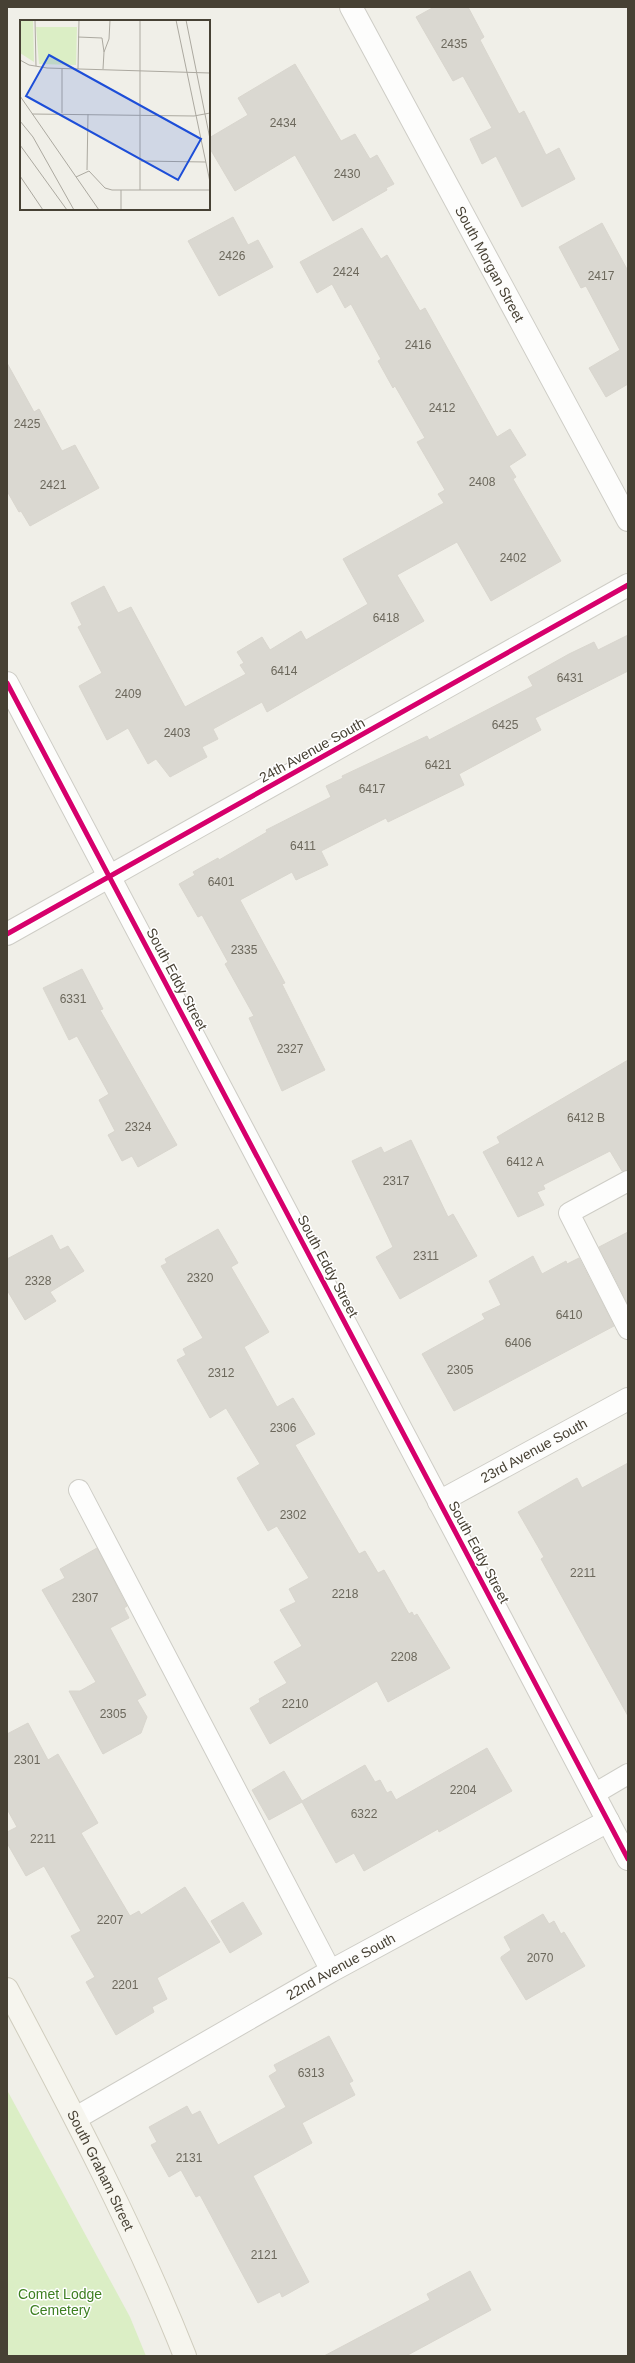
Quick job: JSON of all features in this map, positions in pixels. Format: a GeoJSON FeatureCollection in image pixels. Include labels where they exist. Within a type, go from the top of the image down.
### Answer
{"type":"FeatureCollection","features":[{"type":"Feature","properties":{"kind":"street","name":"South Morgan Street"},"geometry":{"type":"LineString","coordinates":[[351,7],[628,520]]}},
{"type":"Feature","properties":{"kind":"street","name":"24th Avenue South"},"geometry":{"type":"LineString","coordinates":[[7,934],[628,586]]}},
{"type":"Feature","properties":{"kind":"street","name":"South Eddy Street"},"geometry":{"type":"LineString","coordinates":[[7,683],[628,1859]]}},
{"type":"Feature","properties":{"kind":"street","name":"23rd Avenue South"},"geometry":{"type":"LineString","coordinates":[[439,1502],[628,1399]]}},
{"type":"Feature","properties":{"kind":"street","name":"22nd Avenue South"},"geometry":{"type":"LineString","coordinates":[[76,2118],[331,1971],[608,1821]]}},
{"type":"Feature","properties":{"kind":"street","name":"South Graham Street"},"geometry":{"type":"LineString","coordinates":[[7,1990],[76,2118],[160,2294],[185,2356]]}},
{"type":"Feature","properties":{"kind":"lane"},"geometry":{"type":"LineString","coordinates":[[628,1181],[569,1213],[628,1329]]}},
{"type":"Feature","properties":{"kind":"lane"},"geometry":{"type":"LineString","coordinates":[[79,1490],[331,1971]]}},
{"type":"Feature","properties":{"kind":"lane"},"geometry":{"type":"LineString","coordinates":[[594,1794],[628,1774]]}},
{"type":"Feature","properties":{"kind":"green space","name":"Comet Lodge Cemetery"},"geometry":{"type":"Polygon","coordinates":[[[7,2090],[130,2317],[146,2356],[7,2356],[7,2090]]]}},
{"type":"Feature","properties":{"kind":"building"},"geometry":{"type":"Polygon","coordinates":[[[434,7],[468,7],[484,37],[480,40],[519,114],[524,111],[546,155],[559,148],[575,179],[522,207],[496,156],[482,164],[470,139],[492,128],[463,76],[453,81],[416,17],[434,7]]]}},
{"type":"Feature","properties":{"kind":"building"},"geometry":{"type":"Polygon","coordinates":[[[295,64],[341,141],[355,134],[370,159],[377,155],[394,184],[386,188],[387,190],[333,221],[295,155],[235,191],[210,149],[210,137],[248,115],[238,98],[295,64]]]}},
{"type":"Feature","properties":{"kind":"building"},"geometry":{"type":"Polygon","coordinates":[[[233,217],[248,245],[258,240],[273,267],[219,296],[188,241],[233,217]]]}},
{"type":"Feature","properties":{"kind":"building"},"geometry":{"type":"Polygon","coordinates":[[[602,223],[628,271],[628,384],[606,397],[589,368],[620,350],[586,286],[581,288],[559,247],[602,223]]]}},
{"type":"Feature","properties":{"kind":"building"},"geometry":{"type":"Polygon","coordinates":[[[362,228],[381,259],[387,255],[420,311],[425,308],[497,437],[510,429],[526,455],[509,466],[516,477],[513,479],[561,561],[491,601],[457,542],[397,575],[424,621],[267,712],[262,702],[213,729],[218,739],[202,747],[207,757],[170,777],[156,759],[148,764],[128,728],[107,740],[79,686],[102,673],[78,627],[82,625],[71,603],[104,586],[118,613],[131,607],[185,707],[246,674],[240,665],[244,663],[237,652],[262,637],[270,650],[301,631],[306,640],[368,604],[343,559],[444,503],[438,494],[445,490],[417,442],[425,438],[395,386],[393,388],[378,361],[381,359],[351,304],[345,308],[332,284],[317,293],[300,262],[362,228]]]}},
{"type":"Feature","properties":{"kind":"building"},"geometry":{"type":"Polygon","coordinates":[[[7,363],[34,412],[39,409],[62,451],[75,445],[99,488],[30,526],[21,511],[19,512],[7,491],[7,363]]]}},
{"type":"Feature","properties":{"kind":"building"},"geometry":{"type":"Polygon","coordinates":[[[628,635],[628,671],[535,718],[541,730],[459,774],[464,785],[388,822],[386,818],[321,851],[328,865],[296,880],[292,872],[240,900],[285,983],[282,984],[325,1070],[282,1091],[249,1018],[254,1016],[225,964],[228,962],[202,915],[198,917],[179,884],[195,875],[193,872],[218,858],[219,860],[267,832],[266,830],[331,797],[326,786],[343,778],[342,776],[427,736],[429,740],[533,686],[528,677],[569,654],[594,642],[598,650],[628,635]]]}},
{"type":"Feature","properties":{"kind":"building"},"geometry":{"type":"Polygon","coordinates":[[[82,969],[103,1009],[100,1010],[177,1145],[138,1167],[132,1156],[122,1161],[108,1135],[115,1131],[99,1100],[109,1094],[77,1036],[69,1040],[43,988],[82,969]]]}},
{"type":"Feature","properties":{"kind":"building"},"geometry":{"type":"Polygon","coordinates":[[[628,1060],[628,1170],[622,1171],[610,1151],[543,1185],[545,1189],[537,1192],[544,1205],[518,1217],[483,1152],[500,1143],[497,1137],[628,1060]]]}},
{"type":"Feature","properties":{"kind":"building"},"geometry":{"type":"Polygon","coordinates":[[[411,1140],[448,1217],[453,1214],[477,1256],[400,1299],[376,1257],[393,1247],[352,1161],[381,1147],[384,1153],[411,1140]]]}},
{"type":"Feature","properties":{"kind":"building"},"geometry":{"type":"Polygon","coordinates":[[[218,1229],[238,1263],[231,1267],[269,1332],[244,1347],[277,1407],[293,1398],[315,1434],[295,1445],[359,1554],[365,1551],[378,1573],[384,1570],[409,1614],[412,1612],[414,1616],[417,1614],[450,1668],[388,1702],[377,1681],[270,1744],[250,1708],[260,1702],[259,1699],[287,1683],[274,1662],[302,1646],[280,1610],[296,1602],[289,1589],[309,1578],[277,1526],[268,1531],[237,1478],[260,1464],[226,1408],[210,1418],[177,1360],[186,1355],[183,1349],[203,1338],[161,1266],[167,1263],[165,1259],[218,1229]]]}},
{"type":"Feature","properties":{"kind":"building"},"geometry":{"type":"Polygon","coordinates":[[[628,1232],[628,1304],[599,1247],[628,1232]]]}},
{"type":"Feature","properties":{"kind":"building"},"geometry":{"type":"Polygon","coordinates":[[[52,1235],[60,1250],[68,1246],[84,1271],[50,1292],[56,1301],[25,1320],[7,1290],[7,1259],[52,1235]]]}},
{"type":"Feature","properties":{"kind":"building"},"geometry":{"type":"Polygon","coordinates":[[[533,1256],[542,1274],[566,1261],[567,1264],[579,1258],[614,1326],[454,1411],[422,1354],[485,1319],[482,1314],[501,1305],[489,1281],[533,1256]]]}},
{"type":"Feature","properties":{"kind":"building"},"geometry":{"type":"Polygon","coordinates":[[[628,1463],[628,1716],[541,1559],[544,1557],[518,1512],[577,1478],[582,1488],[628,1463]]]}},
{"type":"Feature","properties":{"kind":"building"},"geometry":{"type":"Polygon","coordinates":[[[97,1548],[127,1606],[124,1608],[129,1618],[110,1628],[146,1695],[137,1700],[147,1717],[141,1733],[103,1754],[69,1691],[80,1691],[96,1682],[42,1590],[65,1578],[60,1569],[97,1548]]]}},
{"type":"Feature","properties":{"kind":"building"},"geometry":{"type":"Polygon","coordinates":[[[28,1723],[48,1760],[58,1754],[98,1823],[81,1833],[130,1916],[139,1911],[141,1915],[185,1887],[220,1942],[157,1978],[167,1999],[152,2007],[154,2012],[116,2035],[86,1982],[95,1977],[71,1936],[81,1931],[44,1866],[26,1876],[7,1843],[7,1832],[17,1827],[7,1809],[7,1734],[28,1723]]]}},
{"type":"Feature","properties":{"kind":"building"},"geometry":{"type":"Polygon","coordinates":[[[487,1748],[512,1791],[439,1832],[438,1829],[364,1871],[354,1853],[336,1863],[302,1802],[269,1820],[252,1790],[284,1771],[302,1801],[365,1765],[375,1782],[380,1780],[387,1793],[391,1791],[396,1800],[487,1748]]]}},
{"type":"Feature","properties":{"kind":"building"},"geometry":{"type":"Polygon","coordinates":[[[243,1902],[262,1934],[230,1953],[211,1921],[243,1902]]]}},
{"type":"Feature","properties":{"kind":"building"},"geometry":{"type":"Polygon","coordinates":[[[543,1914],[549,1924],[554,1921],[561,1934],[564,1932],[585,1966],[526,2000],[501,1959],[501,1957],[511,1950],[504,1937],[543,1914]]]}},
{"type":"Feature","properties":{"kind":"building"},"geometry":{"type":"Polygon","coordinates":[[[329,2036],[353,2081],[349,2083],[355,2095],[302,2123],[312,2143],[253,2176],[309,2282],[282,2297],[280,2292],[258,2303],[200,2195],[196,2197],[181,2170],[169,2177],[151,2145],[157,2142],[149,2127],[187,2106],[192,2115],[200,2111],[218,2145],[286,2107],[269,2076],[277,2071],[274,2065],[329,2036]]]}},
{"type":"Feature","properties":{"kind":"building"},"geometry":{"type":"Polygon","coordinates":[[[470,2271],[491,2310],[406,2356],[324,2356],[430,2300],[427,2294],[470,2271]]]}},
{"type":"Feature","properties":{"kind":"cycle path"},"geometry":{"type":"LineString","coordinates":[[7,934],[628,585]]}},
{"type":"Feature","properties":{"kind":"cycle path"},"geometry":{"type":"LineString","coordinates":[[7,683],[628,1859]]}}]}
